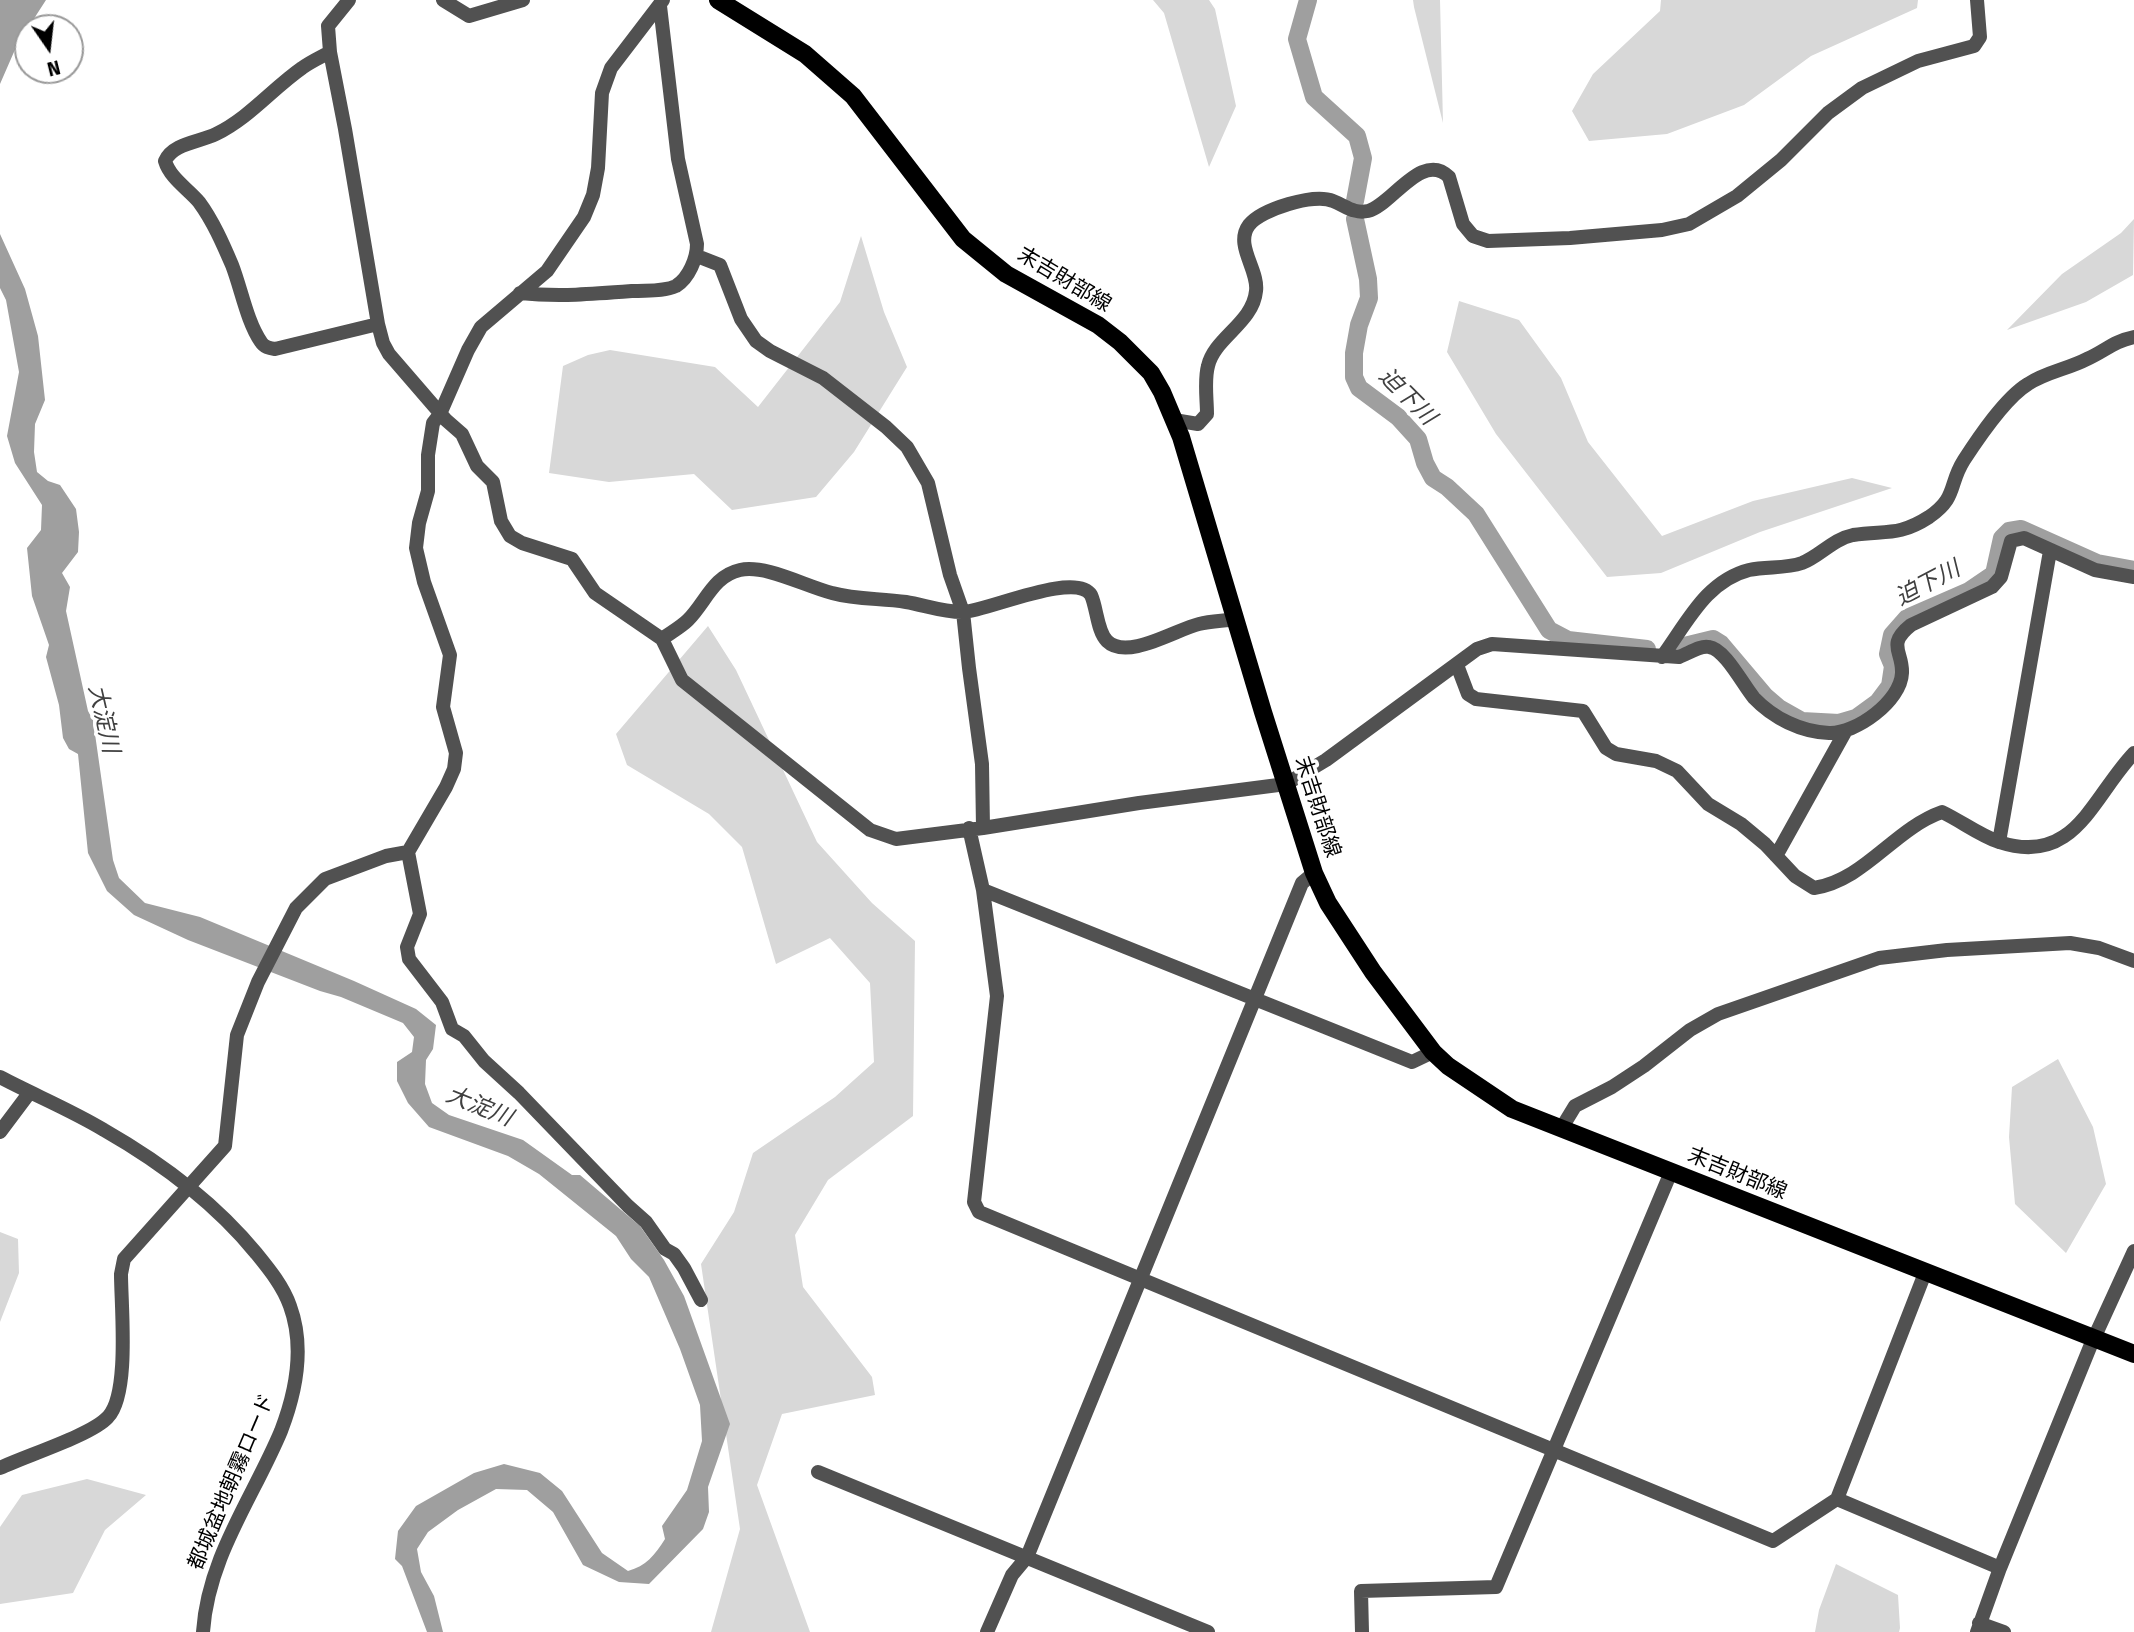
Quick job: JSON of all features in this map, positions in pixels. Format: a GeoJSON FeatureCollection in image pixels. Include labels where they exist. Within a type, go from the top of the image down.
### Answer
{"type":"FeatureCollection","features":[{"type":"Feature","properties":{"kind":"main road","name":"末吉財部線"},"geometry":{"type":"LineString","coordinates":[[718,0],[785,40],[838,82],[868,113],[963,239],[1006,274],[1074,311],[1120,342],[1151,373],[1174,421],[1314,873],[1328,903],[1351,939],[1410,1024],[1433,1052],[1448,1066],[1512,1109],[2134,1354]]}},
{"type":"Feature","properties":{"kind":"street"},"geometry":{"type":"LineString","coordinates":[[349,0],[328,26],[330,52],[378,324],[389,354],[440,414],[462,435],[477,467],[493,482],[501,522],[510,536],[522,543],[572,559],[595,593],[662,639],[682,680],[870,830],[897,839],[1286,784],[1326,760],[1477,649],[1492,644],[1662,657],[1679,657],[1704,646],[1713,647],[1767,710],[1786,722],[1822,733],[1845,732],[1867,720],[1897,689],[1902,673],[1897,651],[1901,633],[1911,625],[1992,587],[2001,578],[2011,541],[2017,537],[2095,570],[2134,577]]}},
{"type":"Feature","properties":{"kind":"street"},"geometry":{"type":"LineString","coordinates":[[443,0],[469,16],[523,0]]}},
{"type":"Feature","properties":{"kind":"street"},"geometry":{"type":"LineString","coordinates":[[1174,421],[1198,424],[1207,414],[1208,365],[1249,312],[1255,297],[1256,280],[1244,246],[1244,234],[1252,222],[1299,201],[1332,201],[1346,209],[1368,211],[1377,208],[1417,174],[1435,171],[1446,173],[1449,177],[1467,230],[1473,236],[1488,241],[1570,238],[1662,230],[1689,224],[1737,196],[1781,160],[1828,113],[1862,88],[1918,61],[1974,46],[1980,37],[1977,0]]}},
{"type":"Feature","properties":{"kind":"street"},"geometry":{"type":"LineString","coordinates":[[520,293],[550,296],[652,292],[676,286],[685,277],[697,256],[697,244],[678,159],[662,3]]}},
{"type":"Feature","properties":{"kind":"street"},"geometry":{"type":"LineString","coordinates":[[662,3],[611,68],[602,93],[598,168],[593,195],[584,217],[547,271],[481,327],[440,414],[433,423],[428,455],[428,491],[419,523],[416,548],[424,582],[450,655],[443,707],[456,753],[454,769],[446,787],[408,852],[420,914],[407,947],[409,959],[442,1002],[452,1029],[464,1036],[484,1061],[646,1222],[665,1249],[674,1254],[684,1268],[701,1300]]}},
{"type":"Feature","properties":{"kind":"street"},"geometry":{"type":"LineString","coordinates":[[330,52],[302,68],[240,120],[215,135],[175,150],[167,155],[165,161],[167,169],[199,203],[214,226],[260,342],[267,348],[275,349],[378,324]]}},
{"type":"Feature","properties":{"kind":"street"},"geometry":{"type":"LineString","coordinates":[[697,256],[720,265],[741,319],[756,341],[822,377],[886,427],[907,447],[928,483],[950,575],[963,612],[982,764],[976,828],[996,996],[974,1202],[976,1209],[1773,1541],[1837,1499],[1924,1273]]}},
{"type":"Feature","properties":{"kind":"street"},"geometry":{"type":"LineString","coordinates":[[1662,657],[1709,590],[1732,574],[1758,568],[1796,565],[1811,559],[1843,538],[1885,534],[1910,528],[1930,516],[1945,504],[1953,491],[1959,468],[1970,450],[2010,399],[2025,385],[2087,359],[2118,340],[2134,337]]}},
{"type":"Feature","properties":{"kind":"street"},"geometry":{"type":"LineString","coordinates":[[1999,842],[2050,551]]}},
{"type":"Feature","properties":{"kind":"street"},"geometry":{"type":"LineString","coordinates":[[662,639],[688,621],[726,574],[744,569],[763,571],[856,598],[903,601],[963,612],[1042,591],[1078,586],[1091,595],[1104,638],[1115,646],[1126,647],[1154,642],[1199,624],[1236,619]]}},
{"type":"Feature","properties":{"kind":"street"},"geometry":{"type":"LineString","coordinates":[[1458,665],[1468,694],[1476,699],[1583,711],[1606,748],[1616,754],[1657,761],[1677,771],[1708,804],[1741,824],[1795,876],[1814,888],[1828,886],[1844,878],[1923,819],[1942,812],[1999,842],[2038,847],[2057,843],[2076,828],[2134,753]]}},
{"type":"Feature","properties":{"kind":"street"},"geometry":{"type":"LineString","coordinates":[[1776,856],[1845,732]]}},
{"type":"Feature","properties":{"kind":"street"},"geometry":{"type":"LineString","coordinates":[[0,1468],[88,1430],[108,1418],[122,1378],[121,1274],[124,1259],[225,1146],[237,1035],[258,982],[296,908],[325,879],[386,856],[408,852]]}},
{"type":"Feature","properties":{"kind":"street"},"geometry":{"type":"LineString","coordinates":[[987,1632],[1012,1576],[1027,1557],[1302,883],[1314,873]]}},
{"type":"Feature","properties":{"kind":"street"},"geometry":{"type":"LineString","coordinates":[[983,890],[1412,1062],[1433,1052]]}},
{"type":"Feature","properties":{"kind":"street"},"geometry":{"type":"LineString","coordinates":[[1561,1129],[1575,1106],[1612,1087],[1690,1030],[1718,1014],[1879,958],[1947,950],[2070,943],[2099,948],[2134,961]]}},
{"type":"Feature","properties":{"kind":"street","name":"都城盆地朝霧ロード"},"geometry":{"type":"LineString","coordinates":[[0,1077],[104,1129],[188,1187],[238,1231],[276,1278],[290,1306],[298,1355],[294,1389],[284,1422],[226,1543],[207,1598],[203,1632]]}},
{"type":"Feature","properties":{"kind":"street"},"geometry":{"type":"LineString","coordinates":[[0,1132],[30,1092]]}},
{"type":"Feature","properties":{"kind":"street"},"geometry":{"type":"LineString","coordinates":[[1362,1632],[1361,1591],[1496,1587],[1671,1172]]}},
{"type":"Feature","properties":{"kind":"street"},"geometry":{"type":"LineString","coordinates":[[2004,1632],[1978,1627],[2095,1338],[2134,1251]]}},
{"type":"Feature","properties":{"kind":"street"},"geometry":{"type":"LineString","coordinates":[[818,1472],[1208,1632]]}},
{"type":"Feature","properties":{"kind":"street"},"geometry":{"type":"LineString","coordinates":[[1837,1499],[2000,1568]]}},
{"type":"Feature","properties":{"kind":"shaded area"},"geometry":{"type":"Polygon","coordinates":[[[0,0],[46,0],[37,14],[14,14],[14,52],[0,84],[0,0]]]}},
{"type":"Feature","properties":{"kind":"shaded area"},"geometry":{"type":"Polygon","coordinates":[[[1153,0],[1209,0],[1215,9],[1236,106],[1209,167],[1164,13],[1153,0]]]}},
{"type":"Feature","properties":{"kind":"shaded area"},"geometry":{"type":"Polygon","coordinates":[[[1413,0],[1440,0],[1443,123],[1414,7],[1413,0]]]}},
{"type":"Feature","properties":{"kind":"shaded area"},"geometry":{"type":"Polygon","coordinates":[[[1661,0],[1918,0],[1917,8],[1811,56],[1744,105],[1667,134],[1589,141],[1572,111],[1593,74],[1660,11],[1661,0]]]}},
{"type":"Feature","properties":{"kind":"shaded area"},"geometry":{"type":"Polygon","coordinates":[[[2134,219],[2133,275],[2086,302],[2007,330],[2062,274],[2121,233],[2134,219]]]}},
{"type":"Feature","properties":{"kind":"shaded area"},"geometry":{"type":"Polygon","coordinates":[[[0,234],[25,289],[38,336],[45,400],[35,424],[34,452],[37,472],[48,481],[60,485],[76,509],[78,552],[62,573],[70,587],[66,611],[88,711],[93,720],[113,860],[119,878],[145,903],[200,917],[416,1009],[436,1025],[433,1049],[426,1060],[425,1084],[432,1103],[449,1115],[523,1140],[572,1175],[580,1175],[640,1226],[664,1260],[684,1296],[730,1424],[708,1487],[709,1512],[703,1529],[649,1584],[619,1582],[583,1565],[553,1512],[527,1490],[496,1489],[458,1510],[428,1532],[417,1549],[421,1572],[434,1596],[443,1632],[427,1632],[402,1566],[395,1559],[398,1531],[416,1506],[474,1473],[504,1464],[540,1473],[562,1491],[602,1553],[628,1571],[634,1569],[650,1559],[661,1545],[665,1539],[662,1526],[687,1490],[702,1441],[700,1405],[680,1349],[649,1277],[631,1259],[616,1236],[539,1174],[508,1156],[429,1127],[408,1103],[397,1081],[397,1062],[412,1052],[414,1037],[403,1023],[188,940],[134,915],[107,891],[88,853],[78,754],[69,749],[63,738],[59,705],[46,657],[49,645],[32,596],[27,548],[41,530],[42,505],[15,463],[7,436],[19,372],[6,300],[0,288],[0,234]]]}},
{"type":"Feature","properties":{"kind":"shaded area"},"geometry":{"type":"Polygon","coordinates":[[[861,236],[884,312],[907,367],[854,452],[816,497],[732,510],[694,474],[609,482],[549,473],[563,366],[588,355],[610,350],[715,367],[758,407],[840,302],[861,236]]]}},
{"type":"Feature","properties":{"kind":"shaded area"},"geometry":{"type":"Polygon","coordinates":[[[1459,301],[1519,320],[1561,378],[1588,442],[1662,536],[1753,501],[1852,478],[1892,488],[1760,532],[1661,573],[1607,577],[1496,434],[1447,352],[1459,301]]]}},
{"type":"Feature","properties":{"kind":"shaded area"},"geometry":{"type":"Polygon","coordinates":[[[708,626],[736,670],[817,842],[872,903],[915,941],[913,1116],[828,1180],[795,1235],[803,1287],[872,1377],[875,1395],[782,1414],[757,1485],[810,1632],[711,1632],[740,1529],[701,1264],[734,1212],[753,1153],[835,1097],[874,1062],[870,983],[830,938],[776,964],[742,847],[709,814],[627,765],[616,734],[708,626]]]}},
{"type":"Feature","properties":{"kind":"shaded area"},"geometry":{"type":"Polygon","coordinates":[[[2058,1059],[2093,1127],[2106,1184],[2066,1253],[2015,1204],[2009,1137],[2012,1087],[2058,1059]]]}},
{"type":"Feature","properties":{"kind":"shaded area"},"geometry":{"type":"Polygon","coordinates":[[[0,1232],[18,1239],[19,1273],[0,1322],[0,1232]]]}},
{"type":"Feature","properties":{"kind":"shaded area"},"geometry":{"type":"Polygon","coordinates":[[[87,1479],[146,1495],[105,1530],[73,1593],[0,1604],[0,1527],[22,1495],[87,1479]]]}},
{"type":"Feature","properties":{"kind":"shaded area"},"geometry":{"type":"Polygon","coordinates":[[[1836,1564],[1898,1595],[1899,1632],[1815,1632],[1819,1610],[1836,1564]]]}},
{"type":"Feature","properties":{"kind":"waterway","name":"迫下川"},"geometry":{"type":"LineString","coordinates":[[1308,0],[1297,39],[1314,97],[1357,136],[1363,158],[1355,201]]}},
{"type":"Feature","properties":{"kind":"waterway","name":"迫下川"},"geometry":{"type":"LineString","coordinates":[[1355,219],[1368,279],[1369,298],[1359,325],[1354,353],[1354,377],[1359,388],[1398,417],[1418,439],[1433,478],[1476,514],[1549,630],[1568,640],[1647,649]]}},
{"type":"Feature","properties":{"kind":"waterway","name":"迫下川"},"geometry":{"type":"LineString","coordinates":[[1676,648],[1713,639],[1721,644],[1765,696],[1779,708],[1802,721],[1839,723],[1856,718],[1878,702],[1890,686],[1893,666],[1888,654],[1892,635],[1907,618],[1969,591],[1994,574],[2002,538],[2009,531],[2021,529],[2097,563],[2134,570]]}},
{"type":"Feature","properties":{"kind":"water label","name":"大淀川"},"geometry":{"type":"Point","coordinates":[103,719]}},
{"type":"Feature","properties":{"kind":"water label","name":"大淀川"},"geometry":{"type":"Point","coordinates":[479,1107]}}]}
